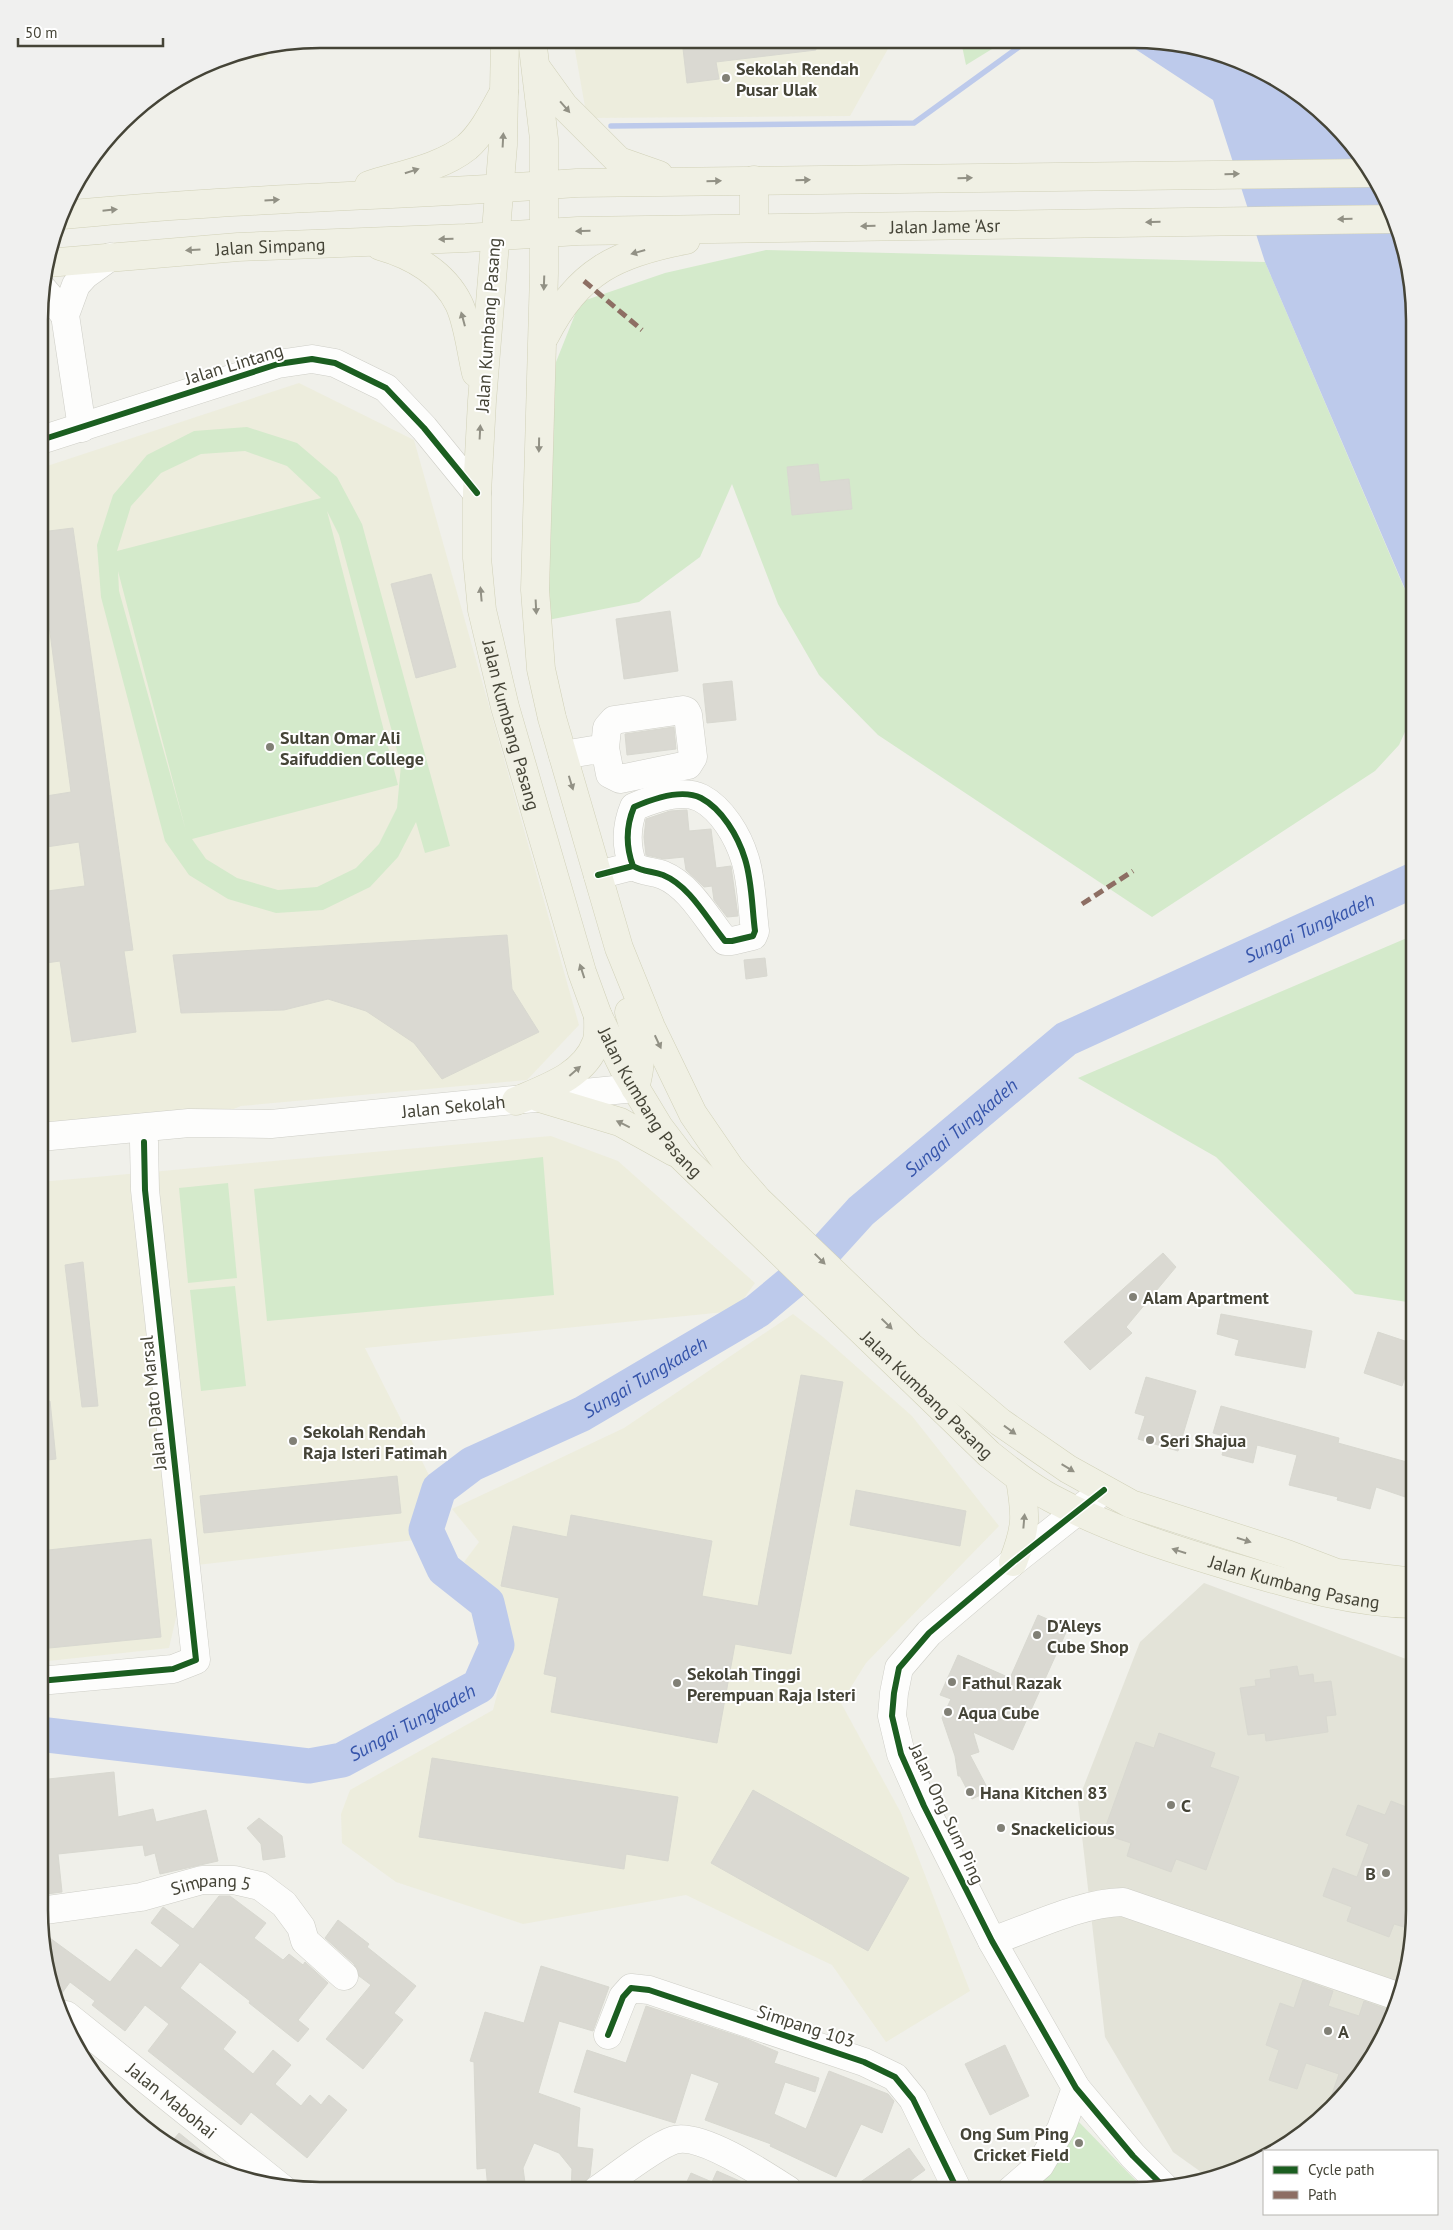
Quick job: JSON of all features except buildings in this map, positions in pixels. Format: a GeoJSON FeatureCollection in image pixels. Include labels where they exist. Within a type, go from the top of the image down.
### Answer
{"type":"FeatureCollection","features":[{"type":"Feature","properties":{"kind":"main road","name":"Jalan Kumbang Pasang"},"geometry":{"type":"LineString","coordinates":[[505,48],[505,90],[499,189],[482,401],[477,493],[477,558],[482,610],[492,657],[582,972],[598,1016],[635,1088],[659,1127],[681,1156],[780,1236],[843,1298],[989,1454],[1020,1479],[1050,1498],[1077,1511],[1118,1529],[1176,1550],[1306,1589],[1349,1598],[1406,1603]]}},
{"type":"Feature","properties":{"kind":"main road","name":"Jalan Kumbang Pasang"},"geometry":{"type":"LineString","coordinates":[[533,48],[544,140],[545,234],[535,590],[541,669],[552,718],[619,948],[670,1069],[693,1114],[710,1141],[758,1200],[780,1236]]}},
{"type":"Feature","properties":{"kind":"main road"},"geometry":{"type":"LineString","coordinates":[[536,68],[564,106],[619,161],[675,181]]}},
{"type":"Feature","properties":{"kind":"main road"},"geometry":{"type":"LineString","coordinates":[[332,196],[445,160],[467,146],[493,114],[505,90]]}},
{"type":"Feature","properties":{"kind":"main road"},"geometry":{"type":"LineString","coordinates":[[68,214],[152,206],[499,189],[544,185],[675,181],[1363,173]]}},
{"type":"Feature","properties":{"kind":"main road"},"geometry":{"type":"LineString","coordinates":[[542,342],[557,311],[570,294],[588,277],[626,255],[669,243],[754,227],[754,180]]}},
{"type":"Feature","properties":{"kind":"main road","name":"Jalan Jame 'Asr"},"geometry":{"type":"LineString","coordinates":[[495,236],[578,231],[754,227],[1386,219]]}},
{"type":"Feature","properties":{"kind":"main road","name":"Jalan Simpang"},"geometry":{"type":"LineString","coordinates":[[54,262],[238,247],[495,236]]}},
{"type":"Feature","properties":{"kind":"main road"},"geometry":{"type":"LineString","coordinates":[[364,242],[402,253],[424,265],[444,281],[460,305],[482,401]]}},
{"type":"Feature","properties":{"kind":"main road"},"geometry":{"type":"LineString","coordinates":[[619,948],[624,990],[640,1050],[641,1066],[635,1088],[664,1103],[710,1141]]}},
{"type":"Feature","properties":{"kind":"main road"},"geometry":{"type":"LineString","coordinates":[[528,1099],[572,1074],[586,1060],[596,1043],[598,1016]]}},
{"type":"Feature","properties":{"kind":"main road"},"geometry":{"type":"LineString","coordinates":[[528,1099],[620,1122],[681,1156]]}},
{"type":"Feature","properties":{"kind":"main road","name":"Jalan Kumbang Pasang"},"geometry":{"type":"LineString","coordinates":[[843,1298],[910,1346],[1000,1422],[1054,1460],[1130,1504],[1287,1554],[1338,1573],[1406,1581]]}},
{"type":"Feature","properties":{"kind":"main road"},"geometry":{"type":"LineString","coordinates":[[1014,1562],[1022,1538],[1026,1516],[1020,1479]]}},
{"type":"Feature","properties":{"kind":"street"},"geometry":{"type":"LineString","coordinates":[[82,428],[65,315],[76,285],[85,274],[110,257]]}},
{"type":"Feature","properties":{"kind":"street"},"geometry":{"type":"LineString","coordinates":[[49,296],[65,315]]}},
{"type":"Feature","properties":{"kind":"street","name":"Jalan Lintang"},"geometry":{"type":"LineString","coordinates":[[47,438],[278,364],[312,359],[335,363],[386,388],[424,428],[477,493]]}},
{"type":"Feature","properties":{"kind":"street"},"geometry":{"type":"LineString","coordinates":[[563,755],[605,748]]}},
{"type":"Feature","properties":{"kind":"street"},"geometry":{"type":"LineString","coordinates":[[598,875],[633,866],[642,872],[662,875],[679,885],[725,940],[732,941],[753,936],[755,931],[746,860],[738,840],[724,817],[700,798],[681,794],[664,796],[634,807],[627,838],[629,855],[633,866]]}},
{"type":"Feature","properties":{"kind":"street","name":"Jalan Sekolah"},"geometry":{"type":"LineString","coordinates":[[47,1136],[190,1123],[271,1124],[635,1088]]}},
{"type":"Feature","properties":{"kind":"street","name":"Jalan Sekolah"},"geometry":{"type":"LineString","coordinates":[[47,1152],[144,1142],[193,1141],[271,1124]]}},
{"type":"Feature","properties":{"kind":"street","name":"Jalan Dato Marsal"},"geometry":{"type":"LineString","coordinates":[[47,1680],[173,1669],[196,1660],[145,1190],[144,1142]]}},
{"type":"Feature","properties":{"kind":"street","name":"Jalan Ong Sum Ping"},"geometry":{"type":"LineString","coordinates":[[1104,1490],[929,1633],[899,1668],[892,1716],[901,1754],[924,1806],[992,1941],[1076,2088],[1133,2156],[1158,2181]]}},
{"type":"Feature","properties":{"kind":"street","name":"Simpang 5"},"geometry":{"type":"LineString","coordinates":[[47,1910],[141,1897],[202,1880],[234,1880],[260,1886],[284,1904],[301,1927],[305,1941],[344,1976]]}},
{"type":"Feature","properties":{"kind":"street"},"geometry":{"type":"LineString","coordinates":[[992,1941],[1088,1907],[1105,1902],[1123,1902],[1392,1994]]}},
{"type":"Feature","properties":{"kind":"street","name":"Simpang 103"},"geometry":{"type":"LineString","coordinates":[[608,2035],[623,1997],[631,1988],[649,1990],[864,2062],[895,2077],[913,2099],[954,2182]]}},
{"type":"Feature","properties":{"kind":"street","name":"Jalan Mabohai"},"geometry":{"type":"LineString","coordinates":[[69,2018],[270,2178]]}},
{"type":"Feature","properties":{"kind":"street"},"geometry":{"type":"LineString","coordinates":[[1020,2182],[1040,2165],[1060,2129],[1076,2088]]}},
{"type":"Feature","properties":{"kind":"street"},"geometry":{"type":"LineString","coordinates":[[609,2182],[662,2146],[675,2140],[689,2138],[707,2144],[775,2182]]}},
{"type":"Feature","properties":{"kind":"shaded area","name":"Sekolah Rendah Pusar Ulak"},"geometry":{"type":"Polygon","coordinates":[[[575,48],[888,48],[850,116],[587,118],[575,48]]]}},
{"type":"Feature","properties":{"kind":"shaded area"},"geometry":{"type":"Polygon","coordinates":[[[269,52],[263,60],[250,57],[269,52]]]}},
{"type":"Feature","properties":{"kind":"shaded area","name":"Sultan Omar Ali Saifuddien College"},"geometry":{"type":"Polygon","coordinates":[[[299,383],[414,440],[579,1025],[527,1080],[241,1106],[216,1116],[47,1138],[47,466],[299,383]]]}},
{"type":"Feature","properties":{"kind":"shaded area"},"geometry":{"type":"Polygon","coordinates":[[[551,1136],[618,1161],[755,1283],[735,1311],[365,1348],[434,1485],[415,1540],[188,1566],[169,1648],[47,1661],[47,1181],[551,1136]]]}},
{"type":"Feature","properties":{"kind":"shaded area","name":"Sekolah Tinggi Perempuan Raja Isteri"},"geometry":{"type":"Polygon","coordinates":[[[793,1314],[823,1337],[912,1416],[999,1526],[866,1663],[841,1703],[901,1813],[970,1991],[886,2042],[832,1965],[686,1895],[523,1924],[396,1882],[342,1843],[341,1814],[350,1790],[493,1710],[512,1635],[502,1596],[464,1562],[479,1542],[452,1509],[624,1428],[793,1314]]]}},
{"type":"Feature","properties":{"kind":"shaded area"},"geometry":{"type":"Polygon","coordinates":[[[1204,1583],[1406,1659],[1405,1929],[1400,1964],[1385,2015],[1360,2062],[1338,2090],[1313,2115],[1270,2146],[1238,2162],[1203,2173],[1173,2152],[1105,2037],[1078,1801],[1140,1642],[1204,1583]]]}},
{"type":"Feature","properties":{"kind":"green space"},"geometry":{"type":"Polygon","coordinates":[[[962,48],[994,48],[966,65],[962,48]]]}},
{"type":"Feature","properties":{"kind":"green space"},"geometry":{"type":"Polygon","coordinates":[[[766,250],[1265,262],[1406,593],[1406,730],[1399,745],[1375,771],[1152,917],[878,735],[819,675],[778,604],[732,484],[700,557],[639,602],[548,620],[548,382],[580,302],[665,273],[766,250]]]}},
{"type":"Feature","properties":{"kind":"green space"},"geometry":{"type":"Polygon","coordinates":[[[247,427],[297,443],[337,477],[362,524],[450,846],[425,853],[416,822],[398,857],[370,887],[323,910],[276,913],[228,899],[189,875],[165,841],[101,597],[97,545],[113,495],[147,455],[194,431],[247,427]],[[245,451],[201,454],[161,473],[131,506],[117,551],[321,498],[287,466],[245,451]],[[327,511],[398,785],[192,839],[206,859],[237,878],[278,890],[317,887],[356,868],[379,844],[397,808],[401,765],[339,535],[327,511]],[[118,571],[119,591],[186,831],[118,571]]]}},
{"type":"Feature","properties":{"kind":"green space"},"geometry":{"type":"Polygon","coordinates":[[[1406,938],[1406,1302],[1355,1294],[1216,1157],[1078,1078],[1406,938]]]}},
{"type":"Feature","properties":{"kind":"green space"},"geometry":{"type":"Polygon","coordinates":[[[543,1157],[554,1295],[267,1321],[254,1189],[543,1157]]]}},
{"type":"Feature","properties":{"kind":"green space"},"geometry":{"type":"Polygon","coordinates":[[[228,1183],[237,1278],[188,1283],[179,1188],[228,1183]]]}},
{"type":"Feature","properties":{"kind":"green space"},"geometry":{"type":"Polygon","coordinates":[[[235,1286],[246,1386],[201,1391],[190,1290],[235,1286]]]}},
{"type":"Feature","properties":{"kind":"green space","name":"Ong Sum Ping Cricket Field"},"geometry":{"type":"Polygon","coordinates":[[[1077,2120],[1137,2182],[1134,2182],[1012,2182],[1077,2120]]]}},
{"type":"Feature","properties":{"kind":"water"},"geometry":{"type":"Polygon","coordinates":[[[1134,48],[1169,50],[1221,62],[1238,68],[1285,93],[1313,115],[1338,140],[1360,168],[1385,215],[1400,266],[1405,301],[1406,589],[1265,262],[1213,100],[1134,48]]]}},
{"type":"Feature","properties":{"kind":"waterway"},"geometry":{"type":"LineString","coordinates":[[611,126],[914,123],[1017,48]]}},
{"type":"Feature","properties":{"kind":"waterway","name":"Sungai Tungkadeh"},"geometry":{"type":"LineString","coordinates":[[47,1735],[309,1766],[342,1760],[479,1686],[497,1645],[487,1603],[444,1569],[426,1530],[439,1489],[472,1464],[582,1414],[757,1311],[811,1266],[861,1211],[1066,1039],[1406,884]]}},
{"type":"Feature","properties":{"kind":"marked path"},"geometry":{"type":"LineString","coordinates":[[584,281],[642,330]]}},
{"type":"Feature","properties":{"kind":"marked path"},"geometry":{"type":"LineString","coordinates":[[1082,904],[1133,871]]}},
{"type":"Feature","properties":{"kind":"cycle path"},"geometry":{"type":"LineString","coordinates":[[47,438],[278,364],[312,359],[335,363],[386,388],[424,428],[477,493]]}},
{"type":"Feature","properties":{"kind":"cycle path"},"geometry":{"type":"LineString","coordinates":[[598,875],[633,866],[663,875],[673,880],[690,895],[725,941],[753,936],[755,931],[750,885],[742,850],[734,832],[722,816],[701,798],[693,795],[676,794],[658,798],[634,807],[629,822],[628,836],[633,866]]}},
{"type":"Feature","properties":{"kind":"cycle path"},"geometry":{"type":"LineString","coordinates":[[47,1680],[173,1669],[196,1660],[145,1190],[144,1142]]}},
{"type":"Feature","properties":{"kind":"cycle path"},"geometry":{"type":"LineString","coordinates":[[1104,1490],[1013,1562],[929,1633],[899,1668],[892,1716],[901,1754],[924,1806],[992,1941],[1076,2088],[1133,2156],[1158,2181]]}},
{"type":"Feature","properties":{"kind":"cycle path"},"geometry":{"type":"LineString","coordinates":[[608,2035],[623,1997],[631,1988],[649,1990],[864,2062],[895,2077],[913,2099],[954,2182]]}},
{"type":"Feature","properties":{"kind":"place","name":"Sekolah Rendah Pusar Ulak"},"geometry":{"type":"Point","coordinates":[726,78]}},
{"type":"Feature","properties":{"kind":"place","name":"Sultan Omar Ali Saifuddien College"},"geometry":{"type":"Point","coordinates":[270,747]}},
{"type":"Feature","properties":{"kind":"place","name":"Alam Apartment"},"geometry":{"type":"Point","coordinates":[1133,1297]}},
{"type":"Feature","properties":{"kind":"place","name":"Seri Shajua"},"geometry":{"type":"Point","coordinates":[1150,1440]}},
{"type":"Feature","properties":{"kind":"place","name":"Sekolah Rendah Raja Isteri Fatimah"},"geometry":{"type":"Point","coordinates":[293,1441]}},
{"type":"Feature","properties":{"kind":"place","name":"D'Aleys Cube Shop"},"geometry":{"type":"Point","coordinates":[1037,1635]}},
{"type":"Feature","properties":{"kind":"place","name":"Fathul Razak"},"geometry":{"type":"Point","coordinates":[952,1682]}},
{"type":"Feature","properties":{"kind":"place","name":"Sekolah Tinggi Perempuan Raja Isteri"},"geometry":{"type":"Point","coordinates":[677,1683]}},
{"type":"Feature","properties":{"kind":"place","name":"Aqua Cube"},"geometry":{"type":"Point","coordinates":[948,1712]}},
{"type":"Feature","properties":{"kind":"place","name":"Hana Kitchen 83"},"geometry":{"type":"Point","coordinates":[970,1792]}},
{"type":"Feature","properties":{"kind":"place","name":"C"},"geometry":{"type":"Point","coordinates":[1171,1805]}},
{"type":"Feature","properties":{"kind":"place","name":"Snackelicious"},"geometry":{"type":"Point","coordinates":[1001,1828]}},
{"type":"Feature","properties":{"kind":"place","name":"B"},"geometry":{"type":"Point","coordinates":[1386,1873]}},
{"type":"Feature","properties":{"kind":"place","name":"A"},"geometry":{"type":"Point","coordinates":[1328,2031]}},
{"type":"Feature","properties":{"kind":"place","name":"Ong Sum Ping Cricket Field"},"geometry":{"type":"Point","coordinates":[1079,2143]}}]}
